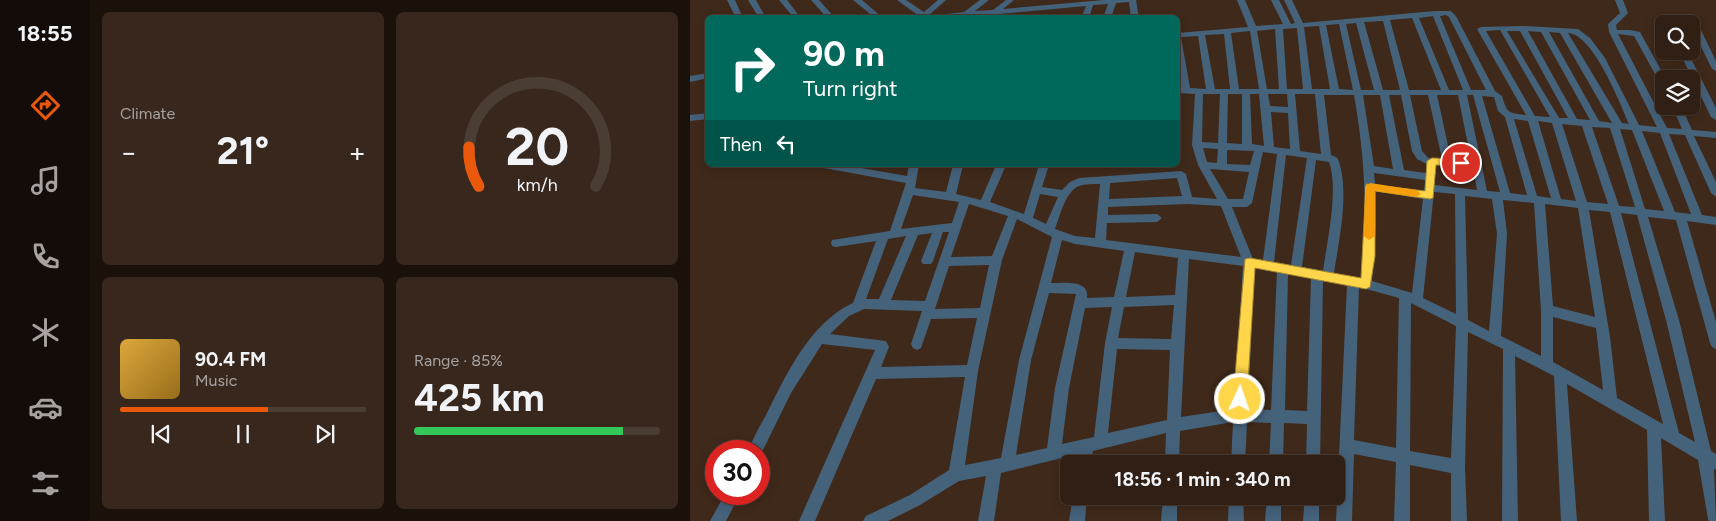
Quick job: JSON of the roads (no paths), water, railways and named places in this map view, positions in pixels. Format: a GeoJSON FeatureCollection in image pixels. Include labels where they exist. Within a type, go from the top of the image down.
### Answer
{"type":"FeatureCollection","features":[{"type":"Feature","properties":{"kind":"street"},"geometry":{"type":"LineString","coordinates":[[731,0],[738,15]]}},
{"type":"Feature","properties":{"kind":"street"},"geometry":{"type":"LineString","coordinates":[[752,0],[762,15]]}},
{"type":"Feature","properties":{"kind":"street"},"geometry":{"type":"LineString","coordinates":[[783,0],[796,15]]}},
{"type":"Feature","properties":{"kind":"street"},"geometry":{"type":"LineString","coordinates":[[815,0],[829,15]]}},
{"type":"Feature","properties":{"kind":"street"},"geometry":{"type":"LineString","coordinates":[[857,0],[876,15]]}},
{"type":"Feature","properties":{"kind":"street"},"geometry":{"type":"LineString","coordinates":[[901,0],[921,15]]}},
{"type":"Feature","properties":{"kind":"street"},"geometry":{"type":"LineString","coordinates":[[926,15],[942,0]]}},
{"type":"Feature","properties":{"kind":"street"},"geometry":{"type":"LineString","coordinates":[[967,14],[985,0]]}},
{"type":"Feature","properties":{"kind":"street"},"geometry":{"type":"LineString","coordinates":[[1003,12],[1010,0]]}},
{"type":"Feature","properties":{"kind":"street"},"geometry":{"type":"LineString","coordinates":[[953,15],[1003,12],[1038,5],[1054,6],[1062,3],[1078,2],[1090,4],[1128,0]]}},
{"type":"Feature","properties":{"kind":"street"},"geometry":{"type":"LineString","coordinates":[[1132,0],[1134,15]]}},
{"type":"Feature","properties":{"kind":"street"},"geometry":{"type":"LineString","coordinates":[[1104,203],[1188,200],[1247,203],[1254,169],[1264,149],[1266,109],[1253,30],[1241,0]]}},
{"type":"Feature","properties":{"kind":"street"},"geometry":{"type":"LineString","coordinates":[[1275,0],[1283,27],[1287,92],[1293,110],[1295,153]]}},
{"type":"Feature","properties":{"kind":"street"},"geometry":{"type":"LineString","coordinates":[[1288,0],[1300,25],[1308,92]]}},
{"type":"Feature","properties":{"kind":"street"},"geometry":{"type":"LineString","coordinates":[[1619,0],[1624,13],[1612,24],[1613,32],[1663,129],[1698,219]]}},
{"type":"Feature","properties":{"kind":"street"},"geometry":{"type":"LineString","coordinates":[[1107,15],[1112,1]]}},
{"type":"Feature","properties":{"kind":"street"},"geometry":{"type":"LineString","coordinates":[[1003,12],[1019,2]]}},
{"type":"Feature","properties":{"kind":"street"},"geometry":{"type":"LineString","coordinates":[[1057,15],[1062,3]]}},
{"type":"Feature","properties":{"kind":"street"},"geometry":{"type":"LineString","coordinates":[[1086,15],[1090,4]]}},
{"type":"Feature","properties":{"kind":"street"},"geometry":{"type":"LineString","coordinates":[[1435,13],[1469,93],[1501,196],[1502,234],[1495,340]]}},
{"type":"Feature","properties":{"kind":"street"},"geometry":{"type":"LineString","coordinates":[[1180,36],[1201,32],[1253,30],[1414,14],[1448,13],[1452,16],[1491,93]]}},
{"type":"Feature","properties":{"kind":"street"},"geometry":{"type":"LineString","coordinates":[[1414,14],[1446,93]]}},
{"type":"Feature","properties":{"kind":"street"},"geometry":{"type":"LineString","coordinates":[[1386,17],[1417,151],[1423,160],[1475,164]]}},
{"type":"Feature","properties":{"kind":"street"},"geometry":{"type":"LineString","coordinates":[[1359,19],[1381,92],[1399,172]]}},
{"type":"Feature","properties":{"kind":"street"},"geometry":{"type":"LineString","coordinates":[[1342,21],[1358,92],[1370,169],[1369,256],[1360,283],[1344,521]]}},
{"type":"Feature","properties":{"kind":"street"},"geometry":{"type":"LineString","coordinates":[[1322,23],[1335,92]]}},
{"type":"Feature","properties":{"kind":"street"},"geometry":{"type":"LineString","coordinates":[[1502,28],[1556,120],[1583,205],[1611,401]]}},
{"type":"Feature","properties":{"kind":"street"},"geometry":{"type":"LineString","coordinates":[[1522,28],[1574,122]]}},
{"type":"Feature","properties":{"kind":"street"},"geometry":{"type":"LineString","coordinates":[[1558,202],[1532,118],[1480,29],[1522,28],[1562,30],[1575,31],[1585,35],[1625,104],[1676,216],[1716,343]]}},
{"type":"Feature","properties":{"kind":"street"},"geometry":{"type":"LineString","coordinates":[[1543,29],[1591,123],[1673,437]]}},
{"type":"Feature","properties":{"kind":"street"},"geometry":{"type":"LineString","coordinates":[[1227,30],[1235,91]]}},
{"type":"Feature","properties":{"kind":"street"},"geometry":{"type":"LineString","coordinates":[[1562,30],[1616,126],[1663,284],[1711,460],[1716,519]]}},
{"type":"Feature","properties":{"kind":"street"},"geometry":{"type":"LineString","coordinates":[[1201,32],[1211,91]]}},
{"type":"Feature","properties":{"kind":"street"},"geometry":{"type":"LineString","coordinates":[[1613,32],[1637,34],[1657,70]]}},
{"type":"Feature","properties":{"kind":"street"},"geometry":{"type":"LineString","coordinates":[[1700,36],[1716,69]]}},
{"type":"Feature","properties":{"kind":"street"},"geometry":{"type":"LineString","coordinates":[[1688,60],[1716,117]]}},
{"type":"Feature","properties":{"kind":"street"},"geometry":{"type":"LineString","coordinates":[[1180,64],[1182,91],[1491,93],[1498,96],[1502,111],[1509,116],[1663,129],[1715,136]]}},
{"type":"Feature","properties":{"kind":"street"},"geometry":{"type":"LineString","coordinates":[[690,79],[705,76]]}},
{"type":"Feature","properties":{"kind":"street"},"geometry":{"type":"LineString","coordinates":[[1199,91],[1197,145],[1203,166],[1225,203],[1250,262],[1239,415],[1238,455]]}},
{"type":"Feature","properties":{"kind":"street"},"geometry":{"type":"LineString","coordinates":[[1222,166],[1224,92]]}},
{"type":"Feature","properties":{"kind":"street"},"geometry":{"type":"LineString","coordinates":[[1246,92],[1247,148]]}},
{"type":"Feature","properties":{"kind":"street"},"geometry":{"type":"LineString","coordinates":[[1319,92],[1326,157]]}},
{"type":"Feature","properties":{"kind":"street"},"geometry":{"type":"LineString","coordinates":[[1432,93],[1447,162]]}},
{"type":"Feature","properties":{"kind":"street"},"geometry":{"type":"LineString","coordinates":[[1469,93],[1475,164],[1483,194]]}},
{"type":"Feature","properties":{"kind":"street"},"geometry":{"type":"LineString","coordinates":[[1266,109],[1293,110]]}},
{"type":"Feature","properties":{"kind":"street"},"geometry":{"type":"LineString","coordinates":[[1680,115],[1716,193]]}},
{"type":"Feature","properties":{"kind":"street"},"geometry":{"type":"LineString","coordinates":[[690,118],[705,116]]}},
{"type":"Feature","properties":{"kind":"street"},"geometry":{"type":"LineString","coordinates":[[1509,116],[1536,200],[1547,310],[1547,365]]}},
{"type":"Feature","properties":{"kind":"street"},"geometry":{"type":"LineString","coordinates":[[1197,145],[1264,149],[1326,157],[1333,159],[1338,170],[1338,186],[1323,275],[1313,455]]}},
{"type":"Feature","properties":{"kind":"street"},"geometry":{"type":"LineString","coordinates":[[1268,265],[1282,151]]}},
{"type":"Feature","properties":{"kind":"street"},"geometry":{"type":"LineString","coordinates":[[1296,270],[1312,155]]}},
{"type":"Feature","properties":{"kind":"street"},"geometry":{"type":"LineString","coordinates":[[1402,521],[1403,456],[1411,298],[1430,192],[1432,161]]}},
{"type":"Feature","properties":{"kind":"street"},"geometry":{"type":"LineString","coordinates":[[1203,166],[1254,169]]}},
{"type":"Feature","properties":{"kind":"street"},"geometry":{"type":"LineString","coordinates":[[846,167],[879,170],[910,185],[1014,214],[1054,234],[1100,244],[1184,253],[1283,267],[1360,283],[1411,298],[1560,372],[1711,460]]}},
{"type":"Feature","properties":{"kind":"street"},"geometry":{"type":"LineString","coordinates":[[858,305],[910,185],[914,167]]}},
{"type":"Feature","properties":{"kind":"street"},"geometry":{"type":"LineString","coordinates":[[950,196],[957,167]]}},
{"type":"Feature","properties":{"kind":"street"},"geometry":{"type":"LineString","coordinates":[[984,205],[1000,167]]}},
{"type":"Feature","properties":{"kind":"street"},"geometry":{"type":"LineString","coordinates":[[1027,220],[1043,167]]}},
{"type":"Feature","properties":{"kind":"street"},"geometry":{"type":"LineString","coordinates":[[1370,169],[1431,177]]}},
{"type":"Feature","properties":{"kind":"street"},"geometry":{"type":"LineString","coordinates":[[986,521],[1001,466],[1064,194],[1072,184],[1181,174],[1188,200]]}},
{"type":"Feature","properties":{"kind":"street"},"geometry":{"type":"LineString","coordinates":[[1100,244],[1104,219],[1105,180]]}},
{"type":"Feature","properties":{"kind":"street"},"geometry":{"type":"LineString","coordinates":[[1370,187],[1483,194],[1716,221]]}},
{"type":"Feature","properties":{"kind":"street"},"geometry":{"type":"LineString","coordinates":[[1037,190],[1064,194]]}},
{"type":"Feature","properties":{"kind":"street"},"geometry":{"type":"LineString","coordinates":[[1459,521],[1458,468],[1462,323],[1460,192]]}},
{"type":"Feature","properties":{"kind":"street"},"geometry":{"type":"LineString","coordinates":[[917,344],[946,262],[965,200]]}},
{"type":"Feature","properties":{"kind":"street"},"geometry":{"type":"LineString","coordinates":[[956,474],[972,371],[984,313],[996,260],[1014,214]]}},
{"type":"Feature","properties":{"kind":"street"},"geometry":{"type":"LineString","coordinates":[[1104,219],[1157,218]]}},
{"type":"Feature","properties":{"kind":"street"},"geometry":{"type":"LineString","coordinates":[[836,243],[889,234],[957,227]]}},
{"type":"Feature","properties":{"kind":"street"},"geometry":{"type":"LineString","coordinates":[[927,261],[939,228]]}},
{"type":"Feature","properties":{"kind":"street"},"geometry":{"type":"LineString","coordinates":[[883,304],[914,231]]}},
{"type":"Feature","properties":{"kind":"street"},"geometry":{"type":"LineString","coordinates":[[1088,455],[1093,443],[1130,247]]}},
{"type":"Feature","properties":{"kind":"street"},"geometry":{"type":"LineString","coordinates":[[1172,455],[1177,345],[1184,253]]}},
{"type":"Feature","properties":{"kind":"street"},"geometry":{"type":"LineString","coordinates":[[946,262],[996,260]]}},
{"type":"Feature","properties":{"kind":"street"},"geometry":{"type":"LineString","coordinates":[[1276,455],[1283,267]]}},
{"type":"Feature","properties":{"kind":"street"},"geometry":{"type":"LineString","coordinates":[[1043,288],[1078,288],[1082,292],[1062,388],[1054,452]]}},
{"type":"Feature","properties":{"kind":"street"},"geometry":{"type":"LineString","coordinates":[[1079,303],[1121,300],[1180,300]]}},
{"type":"Feature","properties":{"kind":"street"},"geometry":{"type":"LineString","coordinates":[[761,440],[818,338],[840,316],[858,305],[883,304],[928,310],[984,313]]}},
{"type":"Feature","properties":{"kind":"street"},"geometry":{"type":"LineString","coordinates":[[1547,310],[1601,324]]}},
{"type":"Feature","properties":{"kind":"street"},"geometry":{"type":"LineString","coordinates":[[807,521],[882,351],[882,345],[818,338]]}},
{"type":"Feature","properties":{"kind":"street"},"geometry":{"type":"LineString","coordinates":[[1111,343],[1177,345]]}},
{"type":"Feature","properties":{"kind":"street"},"geometry":{"type":"LineString","coordinates":[[1509,346],[1510,521]]}},
{"type":"Feature","properties":{"kind":"street"},"geometry":{"type":"LineString","coordinates":[[873,373],[972,371]]}},
{"type":"Feature","properties":{"kind":"street"},"geometry":{"type":"LineString","coordinates":[[1560,372],[1569,521]]}},
{"type":"Feature","properties":{"kind":"street"},"geometry":{"type":"LineString","coordinates":[[872,521],[915,500],[956,474],[1001,466],[1173,425],[1239,415],[1315,418]]}},
{"type":"Feature","properties":{"kind":"street"},"geometry":{"type":"LineString","coordinates":[[1654,426],[1657,521]]}},
{"type":"Feature","properties":{"kind":"street"},"geometry":{"type":"LineString","coordinates":[[1348,446],[1458,468]]}},
{"type":"Feature","properties":{"kind":"street"},"geometry":{"type":"LineString","coordinates":[[718,521],[727,505]]}},
{"type":"Feature","properties":{"kind":"street"},"geometry":{"type":"LineString","coordinates":[[1077,521],[1079,505]]}},
{"type":"Feature","properties":{"kind":"street"},"geometry":{"type":"LineString","coordinates":[[1169,521],[1170,505]]}},
{"type":"Feature","properties":{"kind":"street"},"geometry":{"type":"LineString","coordinates":[[1236,505],[1236,521]]}},
{"type":"Feature","properties":{"kind":"street"},"geometry":{"type":"LineString","coordinates":[[1273,521],[1274,505]]}},
{"type":"Feature","properties":{"kind":"street"},"geometry":{"type":"LineString","coordinates":[[1311,521],[1312,505]]}}]}
